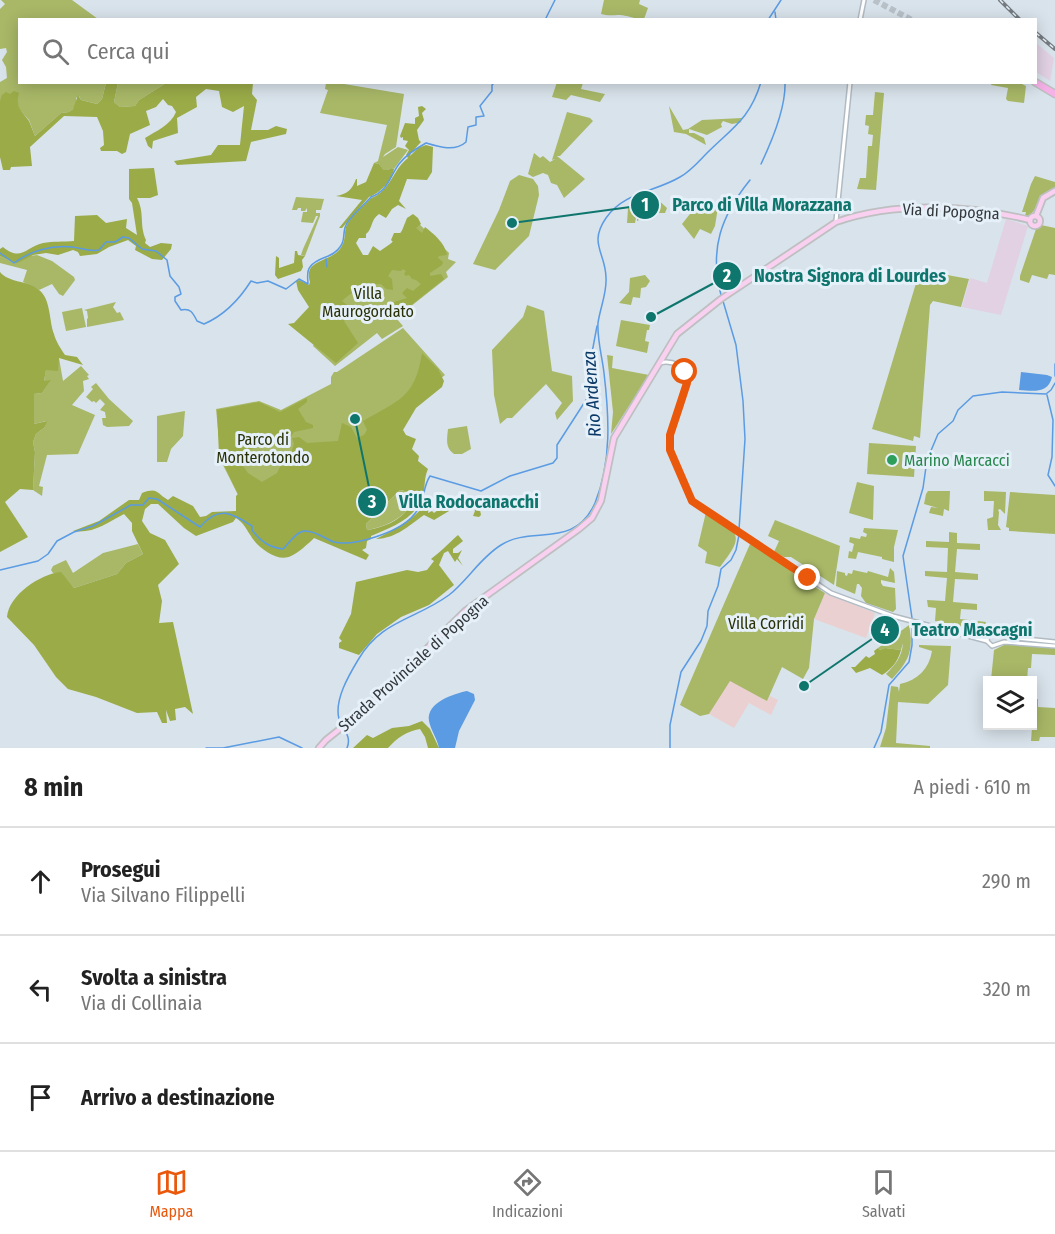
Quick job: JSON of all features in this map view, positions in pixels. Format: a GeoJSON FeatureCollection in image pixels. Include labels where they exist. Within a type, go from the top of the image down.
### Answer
{"type":"FeatureCollection","features":[{"type":"Feature","properties":{"kind":"highway"},"geometry":{"type":"LineString","coordinates":[[1037,82],[1055,92]]}},
{"type":"Feature","properties":{"kind":"main road"},"geometry":{"type":"LineString","coordinates":[[1036,216],[1040,221],[1037,226],[1032,225],[1030,220],[1036,216],[1043,198],[1055,191]]}},
{"type":"Feature","properties":{"kind":"main road","name":"Via di Popogna"},"geometry":{"type":"LineString","coordinates":[[836,222],[900,208],[990,211],[1030,220]]}},
{"type":"Feature","properties":{"kind":"main road","name":"Strada Provinciale di Popogna"},"geometry":{"type":"LineString","coordinates":[[319,748],[348,724],[465,611],[592,518],[601,501],[612,443],[677,334],[721,299],[836,222]]}},
{"type":"Feature","properties":{"kind":"street"},"geometry":{"type":"LineString","coordinates":[[860,18],[864,0]]}},
{"type":"Feature","properties":{"kind":"street"},"geometry":{"type":"LineString","coordinates":[[836,222],[850,84]]}},
{"type":"Feature","properties":{"kind":"street"},"geometry":{"type":"LineString","coordinates":[[666,350],[671,361]]}},
{"type":"Feature","properties":{"kind":"street"},"geometry":{"type":"LineString","coordinates":[[662,359],[671,361],[683,369],[687,380],[669,444],[689,497],[699,506],[834,594],[893,616],[987,641],[992,646],[1004,642],[1055,644]]}},
{"type":"Feature","properties":{"kind":"street"},"geometry":{"type":"LineString","coordinates":[[956,633],[960,631],[988,634],[993,631],[1016,638],[1055,644]]}},
{"type":"Feature","properties":{"kind":"street"},"geometry":{"type":"LineString","coordinates":[[987,641],[988,634]]}},
{"type":"Feature","properties":{"kind":"street"},"geometry":{"type":"LineString","coordinates":[[999,643],[1000,634]]}},
{"type":"Feature","properties":{"kind":"shaded area"},"geometry":{"type":"Polygon","coordinates":[[[1037,44],[1054,58],[1050,81],[1037,73],[1037,44]]]}},
{"type":"Feature","properties":{"kind":"shaded area"},"geometry":{"type":"Polygon","coordinates":[[[1006,219],[1028,226],[1001,315],[962,307],[970,278],[987,283],[1006,219]]]}},
{"type":"Feature","properties":{"kind":"shaded area"},"geometry":{"type":"Polygon","coordinates":[[[825,593],[875,613],[866,638],[814,619],[825,593]]]}},
{"type":"Feature","properties":{"kind":"shaded area","name":"Villa Corridi"},"geometry":{"type":"Polygon","coordinates":[[[730,679],[767,701],[770,696],[778,700],[771,715],[749,703],[734,728],[709,714],[730,679]]]}},
{"type":"Feature","properties":{"kind":"green space"},"geometry":{"type":"Polygon","coordinates":[[[1,0],[72,0],[97,18],[18,18],[18,84],[106,84],[102,99],[97,104],[81,100],[79,96],[76,98],[73,109],[61,113],[35,136],[29,120],[19,107],[17,97],[0,101],[0,82],[7,78],[6,67],[2,60],[7,52],[6,48],[0,49],[0,9],[5,4],[1,0]]]}},
{"type":"Feature","properties":{"kind":"green space"},"geometry":{"type":"Polygon","coordinates":[[[604,0],[640,0],[639,4],[648,8],[644,18],[601,14],[604,0]]]}},
{"type":"Feature","properties":{"kind":"green space"},"geometry":{"type":"Polygon","coordinates":[[[106,84],[118,84],[114,102],[120,107],[135,106],[139,100],[164,84],[253,84],[252,94],[257,100],[251,130],[268,130],[276,126],[287,129],[286,134],[251,142],[246,161],[177,165],[174,161],[211,155],[218,145],[240,145],[244,106],[233,112],[222,107],[219,91],[206,89],[196,97],[197,107],[177,118],[178,133],[153,141],[152,149],[145,138],[167,124],[176,112],[163,99],[156,107],[146,111],[150,125],[130,134],[126,152],[122,154],[117,151],[101,151],[100,148],[104,145],[103,131],[97,117],[64,116],[30,147],[32,166],[11,167],[10,170],[3,170],[0,157],[0,101],[6,92],[19,93],[19,105],[35,136],[61,113],[73,109],[78,95],[81,100],[97,104],[102,99],[106,84]]]}},
{"type":"Feature","properties":{"kind":"green space"},"geometry":{"type":"Polygon","coordinates":[[[118,84],[164,84],[139,100],[135,106],[120,107],[114,102],[118,84]]]}},
{"type":"Feature","properties":{"kind":"green space"},"geometry":{"type":"Polygon","coordinates":[[[326,84],[344,84],[404,94],[396,147],[383,157],[398,147],[408,150],[394,169],[382,170],[379,164],[374,163],[378,161],[387,125],[320,113],[328,90],[325,89],[326,84]]]}},
{"type":"Feature","properties":{"kind":"green space"},"geometry":{"type":"Polygon","coordinates":[[[556,84],[583,84],[581,89],[605,94],[600,102],[571,95],[566,100],[552,97],[556,84]]]}},
{"type":"Feature","properties":{"kind":"green space"},"geometry":{"type":"Polygon","coordinates":[[[1022,84],[1026,86],[1024,103],[1008,101],[1006,99],[1008,88],[991,85],[1022,84]]]}},
{"type":"Feature","properties":{"kind":"green space"},"geometry":{"type":"Polygon","coordinates":[[[875,92],[884,93],[876,190],[857,189],[860,178],[866,178],[868,146],[872,146],[873,135],[868,134],[869,126],[865,125],[866,115],[873,115],[875,92]]]}},
{"type":"Feature","properties":{"kind":"green space"},"geometry":{"type":"Polygon","coordinates":[[[422,106],[426,109],[422,113],[424,120],[417,130],[421,142],[410,156],[418,148],[426,145],[433,147],[432,172],[427,180],[407,179],[399,201],[406,209],[398,205],[386,218],[379,214],[374,219],[366,238],[359,238],[356,243],[363,255],[368,255],[373,246],[380,251],[393,242],[391,240],[394,233],[401,233],[407,218],[413,214],[421,224],[416,228],[422,233],[425,227],[444,247],[447,255],[439,256],[438,258],[443,262],[442,265],[430,273],[430,276],[441,274],[444,279],[405,310],[403,307],[395,308],[391,305],[407,298],[402,293],[407,288],[413,291],[421,284],[409,275],[406,276],[404,274],[406,271],[403,269],[401,271],[392,270],[388,276],[392,279],[393,290],[386,289],[381,284],[375,284],[360,288],[346,297],[342,301],[352,309],[344,321],[358,343],[336,363],[288,324],[294,323],[309,307],[298,290],[296,281],[299,280],[309,285],[310,269],[340,249],[350,219],[371,198],[383,191],[408,158],[406,155],[409,150],[405,146],[408,141],[403,140],[400,136],[405,123],[415,124],[415,118],[419,116],[418,107],[422,106]]]}},
{"type":"Feature","properties":{"kind":"green space"},"geometry":{"type":"Polygon","coordinates":[[[669,106],[683,130],[702,120],[742,118],[739,121],[742,122],[732,124],[723,121],[722,127],[707,135],[689,129],[689,133],[704,138],[706,145],[686,134],[674,132],[669,106]]]}},
{"type":"Feature","properties":{"kind":"green space"},"geometry":{"type":"Polygon","coordinates":[[[567,112],[590,118],[593,121],[560,156],[557,156],[585,179],[564,198],[557,185],[551,183],[548,175],[543,173],[533,177],[528,174],[534,153],[550,162],[555,159],[552,160],[567,112]]]}},
{"type":"Feature","properties":{"kind":"green space"},"geometry":{"type":"Polygon","coordinates":[[[374,163],[379,164],[383,170],[394,169],[391,178],[381,190],[369,197],[342,228],[339,228],[362,200],[336,196],[349,191],[356,179],[357,186],[366,182],[374,163]]]}},
{"type":"Feature","properties":{"kind":"green space"},"geometry":{"type":"Polygon","coordinates":[[[154,168],[158,195],[150,198],[137,198],[141,209],[145,243],[150,247],[161,243],[172,244],[171,249],[162,260],[152,259],[135,250],[136,246],[128,240],[97,254],[80,256],[73,250],[58,255],[46,253],[33,255],[16,264],[0,256],[0,249],[3,247],[19,253],[43,243],[74,241],[75,216],[97,215],[106,223],[127,219],[126,228],[137,235],[132,203],[129,199],[129,169],[154,168]]]}},
{"type":"Feature","properties":{"kind":"green space"},"geometry":{"type":"Polygon","coordinates":[[[519,175],[533,179],[538,186],[539,195],[529,236],[495,270],[473,264],[510,181],[519,175]]]}},
{"type":"Feature","properties":{"kind":"green space"},"geometry":{"type":"Polygon","coordinates":[[[1035,176],[1055,182],[1055,188],[1045,194],[1035,210],[1027,217],[1026,212],[1022,212],[1035,176]]]}},
{"type":"Feature","properties":{"kind":"green space"},"geometry":{"type":"Polygon","coordinates":[[[296,197],[324,199],[321,210],[316,210],[320,216],[305,256],[301,255],[318,216],[313,223],[301,222],[303,212],[307,212],[307,208],[305,211],[301,211],[301,208],[292,210],[296,197]]]}},
{"type":"Feature","properties":{"kind":"green space"},"geometry":{"type":"Polygon","coordinates":[[[655,197],[667,208],[665,213],[655,213],[641,218],[640,213],[637,221],[637,212],[635,223],[627,223],[628,208],[655,197]]]}},
{"type":"Feature","properties":{"kind":"green space"},"geometry":{"type":"Polygon","coordinates":[[[701,200],[718,207],[715,226],[711,234],[700,229],[694,239],[682,224],[701,200]]]}},
{"type":"Feature","properties":{"kind":"green space","name":"Villa Maurogordato"},"geometry":{"type":"Polygon","coordinates":[[[413,218],[449,253],[448,259],[456,262],[446,272],[448,277],[396,318],[403,326],[382,339],[377,333],[335,366],[313,346],[331,313],[413,218]]]}},
{"type":"Feature","properties":{"kind":"green space"},"geometry":{"type":"Polygon","coordinates":[[[1041,225],[1055,228],[1055,275],[1049,274],[1047,279],[1032,275],[1029,283],[1020,280],[1020,276],[1036,229],[1041,225]]]}},
{"type":"Feature","properties":{"kind":"green space"},"geometry":{"type":"Polygon","coordinates":[[[295,251],[298,255],[305,256],[302,260],[301,271],[278,279],[275,275],[276,256],[279,258],[279,268],[294,263],[295,251]]]}},
{"type":"Feature","properties":{"kind":"green space"},"geometry":{"type":"Polygon","coordinates":[[[37,255],[52,261],[74,277],[75,280],[63,296],[52,284],[39,290],[23,282],[27,270],[0,263],[0,256],[16,264],[29,256],[37,255]]]}},
{"type":"Feature","properties":{"kind":"green space"},"geometry":{"type":"Polygon","coordinates":[[[920,270],[969,279],[961,307],[933,301],[930,305],[920,438],[914,436],[913,441],[872,429],[920,270]]]}},
{"type":"Feature","properties":{"kind":"green space"},"geometry":{"type":"Polygon","coordinates":[[[0,272],[8,278],[34,287],[43,294],[48,304],[52,329],[59,345],[65,355],[77,357],[83,365],[59,358],[58,371],[46,370],[44,381],[51,380],[42,393],[34,394],[34,424],[47,421],[45,427],[36,434],[33,442],[35,452],[33,490],[20,489],[5,502],[28,537],[0,552],[0,272]]]}},
{"type":"Feature","properties":{"kind":"green space"},"geometry":{"type":"Polygon","coordinates":[[[645,275],[650,281],[646,287],[641,288],[640,298],[633,297],[631,305],[619,303],[629,292],[630,278],[645,275]]]}},
{"type":"Feature","properties":{"kind":"green space"},"geometry":{"type":"Polygon","coordinates":[[[116,302],[113,307],[117,313],[120,312],[124,320],[87,327],[87,311],[84,310],[116,302]]]}},
{"type":"Feature","properties":{"kind":"green space"},"geometry":{"type":"Polygon","coordinates":[[[527,305],[544,311],[552,371],[572,376],[573,401],[557,420],[555,413],[562,403],[546,384],[512,418],[507,418],[500,424],[494,395],[492,350],[523,317],[527,305]]]}},
{"type":"Feature","properties":{"kind":"green space"},"geometry":{"type":"Polygon","coordinates":[[[82,308],[86,327],[66,331],[62,312],[82,308]]]}},
{"type":"Feature","properties":{"kind":"green space"},"geometry":{"type":"Polygon","coordinates":[[[621,320],[650,325],[645,341],[649,342],[647,353],[616,346],[621,320]]]}},
{"type":"Feature","properties":{"kind":"green space","name":"Parco di Monterotondo"},"geometry":{"type":"Polygon","coordinates":[[[403,328],[445,375],[312,481],[238,495],[221,461],[216,409],[259,401],[281,410],[331,384],[334,372],[403,328]]]}},
{"type":"Feature","properties":{"kind":"green space"},"geometry":{"type":"Polygon","coordinates":[[[422,353],[438,369],[444,381],[442,387],[416,408],[403,430],[406,435],[416,439],[412,449],[419,456],[418,461],[428,469],[423,497],[417,508],[406,519],[371,536],[366,548],[362,550],[369,555],[366,560],[314,538],[294,555],[286,558],[274,556],[258,545],[236,518],[233,522],[196,536],[158,504],[151,504],[145,509],[142,521],[150,533],[165,540],[179,564],[158,585],[162,601],[159,623],[173,622],[193,714],[185,707],[175,709],[176,720],[170,721],[166,710],[167,723],[162,723],[157,712],[137,713],[68,689],[56,677],[34,645],[7,617],[13,601],[35,581],[61,572],[74,588],[117,574],[126,563],[143,554],[132,531],[132,523],[124,514],[87,531],[73,531],[99,521],[129,500],[139,500],[142,493],[154,491],[168,500],[173,496],[193,506],[200,517],[212,512],[236,511],[238,494],[219,455],[217,410],[259,402],[280,412],[307,398],[307,402],[298,409],[306,422],[313,425],[313,428],[294,432],[290,438],[245,451],[238,459],[248,473],[262,482],[277,473],[284,459],[289,460],[294,444],[292,438],[299,437],[307,443],[338,441],[342,423],[351,427],[357,438],[364,435],[367,430],[363,421],[403,396],[410,389],[419,368],[422,353]],[[400,490],[366,524],[367,530],[396,520],[412,504],[414,493],[400,490]]]}},
{"type":"Feature","properties":{"kind":"green space"},"geometry":{"type":"Polygon","coordinates":[[[607,355],[613,356],[612,368],[649,375],[611,434],[613,412],[607,355]]]}},
{"type":"Feature","properties":{"kind":"green space"},"geometry":{"type":"Polygon","coordinates":[[[59,358],[63,381],[81,366],[89,375],[87,376],[89,379],[83,381],[84,391],[72,405],[95,415],[78,454],[47,455],[39,486],[43,487],[42,496],[33,490],[35,452],[33,442],[36,434],[45,427],[46,421],[34,424],[34,394],[42,393],[50,381],[44,381],[46,369],[59,358]]]}},
{"type":"Feature","properties":{"kind":"green space"},"geometry":{"type":"Polygon","coordinates":[[[96,383],[109,399],[133,421],[129,426],[107,427],[103,425],[102,418],[106,418],[105,412],[100,410],[105,404],[100,399],[96,403],[86,397],[96,383]]]}},
{"type":"Feature","properties":{"kind":"green space"},"geometry":{"type":"Polygon","coordinates":[[[185,411],[183,436],[171,449],[167,462],[157,462],[157,416],[185,411]]]}},
{"type":"Feature","properties":{"kind":"green space"},"geometry":{"type":"Polygon","coordinates":[[[467,426],[471,449],[462,454],[454,454],[448,446],[448,429],[467,426]]]}},
{"type":"Feature","properties":{"kind":"green space","name":"Marino Marcacci"},"geometry":{"type":"Polygon","coordinates":[[[869,443],[916,446],[914,477],[867,474],[869,443]]]}},
{"type":"Feature","properties":{"kind":"green space"},"geometry":{"type":"Polygon","coordinates":[[[857,482],[874,486],[873,520],[849,513],[857,482]]]}},
{"type":"Feature","properties":{"kind":"green space"},"geometry":{"type":"Polygon","coordinates":[[[400,490],[414,493],[412,504],[396,520],[367,530],[366,524],[400,490]]]}},
{"type":"Feature","properties":{"kind":"green space"},"geometry":{"type":"Polygon","coordinates":[[[928,491],[950,491],[949,511],[944,509],[943,516],[929,513],[931,507],[938,508],[924,504],[928,491]]]}},
{"type":"Feature","properties":{"kind":"green space"},"geometry":{"type":"Polygon","coordinates":[[[984,491],[1006,492],[1005,514],[1000,509],[998,510],[998,525],[1001,530],[988,530],[987,519],[993,517],[994,501],[984,501],[984,491]]]}},
{"type":"Feature","properties":{"kind":"green space"},"geometry":{"type":"Polygon","coordinates":[[[1010,492],[1055,495],[1055,534],[1009,531],[1006,527],[1010,492]]]}},
{"type":"Feature","properties":{"kind":"green space"},"geometry":{"type":"Polygon","coordinates":[[[469,498],[478,505],[481,515],[479,517],[473,516],[474,507],[463,507],[462,502],[447,506],[449,511],[434,520],[424,515],[396,534],[376,539],[408,521],[424,506],[429,507],[428,513],[432,511],[434,513],[442,507],[439,506],[441,504],[469,498]]]}},
{"type":"Feature","properties":{"kind":"green space"},"geometry":{"type":"Polygon","coordinates":[[[706,512],[732,530],[735,535],[734,547],[720,567],[705,563],[707,552],[698,546],[706,512]]]}},
{"type":"Feature","properties":{"kind":"green space"},"geometry":{"type":"Polygon","coordinates":[[[775,520],[840,546],[834,585],[791,557],[784,557],[774,552],[779,541],[768,536],[775,520]]]}},
{"type":"Feature","properties":{"kind":"green space"},"geometry":{"type":"Polygon","coordinates":[[[864,528],[898,530],[894,547],[894,562],[858,552],[856,559],[848,558],[849,551],[852,552],[854,544],[849,542],[850,537],[860,539],[861,536],[866,537],[867,534],[863,532],[864,528]]]}},
{"type":"Feature","properties":{"kind":"green space"},"geometry":{"type":"Polygon","coordinates":[[[949,532],[957,533],[957,543],[980,544],[980,550],[957,549],[955,572],[978,574],[978,580],[955,579],[953,602],[977,604],[977,610],[961,609],[960,619],[986,622],[984,629],[979,631],[964,628],[964,623],[961,623],[961,628],[935,621],[936,608],[928,607],[927,600],[945,601],[947,578],[925,576],[925,571],[947,572],[948,548],[926,547],[926,541],[949,542],[949,532]]]}},
{"type":"Feature","properties":{"kind":"green space"},"geometry":{"type":"Polygon","coordinates":[[[458,535],[463,541],[453,549],[453,553],[462,550],[458,558],[463,566],[457,559],[455,562],[448,551],[444,553],[439,565],[454,585],[429,605],[401,617],[377,634],[359,655],[339,648],[339,643],[342,641],[339,638],[351,614],[356,582],[407,570],[418,572],[427,570],[434,561],[431,559],[458,535]]]}},
{"type":"Feature","properties":{"kind":"green space"},"geometry":{"type":"Polygon","coordinates":[[[138,544],[143,554],[126,563],[117,574],[74,588],[61,573],[53,573],[51,570],[53,566],[66,560],[73,573],[103,553],[138,544]]]}},
{"type":"Feature","properties":{"kind":"green space","name":"Villa Corridi"},"geometry":{"type":"Polygon","coordinates":[[[750,544],[788,568],[799,578],[798,582],[805,589],[812,585],[825,593],[814,619],[809,668],[803,679],[782,667],[767,701],[730,681],[709,714],[700,716],[680,705],[750,544]]]}},
{"type":"Feature","properties":{"kind":"green space"},"geometry":{"type":"Polygon","coordinates":[[[890,568],[894,572],[895,583],[881,580],[881,583],[883,586],[895,588],[896,609],[893,612],[866,603],[861,596],[862,588],[859,584],[857,584],[855,594],[836,586],[837,571],[847,576],[848,573],[852,574],[853,570],[867,573],[868,571],[888,577],[890,568]]]}},
{"type":"Feature","properties":{"kind":"green space"},"geometry":{"type":"Polygon","coordinates":[[[909,625],[911,641],[909,655],[892,679],[886,674],[897,660],[901,652],[903,643],[901,650],[885,648],[880,650],[878,648],[909,625]]]}},
{"type":"Feature","properties":{"kind":"green space"},"geometry":{"type":"Polygon","coordinates":[[[1006,644],[1055,648],[1055,655],[1032,654],[1031,668],[1028,668],[1027,676],[991,676],[994,650],[1006,644]]]}},
{"type":"Feature","properties":{"kind":"green space"},"geometry":{"type":"Polygon","coordinates":[[[919,645],[951,646],[948,685],[928,704],[898,702],[896,743],[930,746],[930,748],[880,747],[886,728],[891,686],[898,687],[899,692],[900,684],[922,673],[931,657],[932,651],[919,647],[919,645]]]}},
{"type":"Feature","properties":{"kind":"green space"},"geometry":{"type":"Polygon","coordinates":[[[878,648],[880,650],[885,648],[901,650],[894,664],[882,675],[870,668],[856,673],[851,667],[855,667],[866,656],[869,658],[875,654],[874,651],[878,648]]]}},
{"type":"Feature","properties":{"kind":"green space"},"geometry":{"type":"Polygon","coordinates":[[[1038,699],[1038,707],[1055,708],[1055,737],[1040,737],[1039,741],[1031,741],[1032,730],[1037,730],[1038,699]]]}},
{"type":"Feature","properties":{"kind":"green space"},"geometry":{"type":"Polygon","coordinates":[[[422,721],[430,729],[439,748],[428,748],[420,729],[402,736],[388,748],[353,748],[367,735],[373,738],[392,728],[409,726],[422,721]]]}},
{"type":"Feature","properties":{"kind":"water"},"geometry":{"type":"Polygon","coordinates":[[[1021,372],[1052,377],[1043,389],[1019,390],[1021,372]]]}},
{"type":"Feature","properties":{"kind":"water"},"geometry":{"type":"Polygon","coordinates":[[[467,691],[474,694],[475,700],[459,731],[455,748],[439,748],[429,721],[429,714],[442,700],[467,691]]]}},
{"type":"Feature","properties":{"kind":"waterway"},"geometry":{"type":"LineString","coordinates":[[546,18],[555,0]]}},
{"type":"Feature","properties":{"kind":"waterway","name":"Rio Ardenza"},"geometry":{"type":"LineString","coordinates":[[769,18],[781,0]]}},
{"type":"Feature","properties":{"kind":"waterway"},"geometry":{"type":"LineString","coordinates":[[775,12],[776,18]]}},
{"type":"Feature","properties":{"kind":"waterway"},"geometry":{"type":"LineString","coordinates":[[0,253],[14,263],[27,255],[49,248],[72,247],[99,250],[106,242],[115,242],[123,237],[129,238],[142,249],[156,251],[167,260],[170,276],[179,287],[181,294],[175,297],[175,301],[181,310],[189,310],[197,321],[204,324],[231,306],[251,281],[257,283],[268,281],[286,289],[299,279],[308,284],[308,273],[313,263],[337,251],[343,242],[348,222],[371,197],[385,187],[404,158],[426,143],[452,148],[466,142],[468,127],[476,125],[476,117],[484,116],[480,106],[492,91],[493,84]]}},
{"type":"Feature","properties":{"kind":"waterway","name":"Rio Ardenza"},"geometry":{"type":"LineString","coordinates":[[347,748],[348,736],[338,712],[340,696],[358,660],[377,636],[449,595],[501,545],[513,539],[564,532],[576,527],[595,503],[604,471],[608,438],[606,389],[598,329],[606,284],[605,269],[598,242],[601,227],[613,209],[622,203],[640,193],[670,182],[691,169],[746,114],[760,84]]}},
{"type":"Feature","properties":{"kind":"waterway"},"geometry":{"type":"LineString","coordinates":[[761,164],[781,113],[785,84]]}},
{"type":"Feature","properties":{"kind":"waterway"},"geometry":{"type":"LineString","coordinates":[[721,295],[716,263],[720,234],[732,207],[750,180]]}},
{"type":"Feature","properties":{"kind":"waterway"},"geometry":{"type":"LineString","coordinates":[[326,259],[327,267]]}},
{"type":"Feature","properties":{"kind":"waterway"},"geometry":{"type":"LineString","coordinates":[[723,301],[736,345],[743,401],[745,439],[739,530]]}},
{"type":"Feature","properties":{"kind":"waterway"},"geometry":{"type":"LineString","coordinates":[[0,570],[38,561],[48,554],[57,541],[93,526],[131,505],[143,505],[149,498],[157,499],[200,527],[213,516],[225,513],[231,515],[252,526],[252,530],[266,543],[283,549],[295,536],[304,531],[343,543],[364,540],[386,533],[405,523],[417,511],[430,476],[481,491],[510,476],[553,463],[557,458],[557,445],[588,397],[592,381],[591,358],[597,326]]}},
{"type":"Feature","properties":{"kind":"waterway"},"geometry":{"type":"LineString","coordinates":[[1055,364],[1055,376]]}},
{"type":"Feature","properties":{"kind":"waterway"},"geometry":{"type":"LineString","coordinates":[[912,618],[903,556],[923,488],[927,460],[938,434],[953,421],[958,410],[973,396],[1002,392],[1046,394],[1055,383]]}},
{"type":"Feature","properties":{"kind":"waterway"},"geometry":{"type":"LineString","coordinates":[[1047,395],[1053,420],[1052,457],[1048,475],[1055,486]]}},
{"type":"Feature","properties":{"kind":"waterway"},"geometry":{"type":"LineString","coordinates":[[670,748],[670,725],[681,672],[701,641],[721,569],[731,560],[739,535]]}},
{"type":"Feature","properties":{"kind":"waterway"},"geometry":{"type":"LineString","coordinates":[[874,748],[881,732],[889,685],[909,662],[912,626]]}},
{"type":"Feature","properties":{"kind":"waterway"},"geometry":{"type":"LineString","coordinates":[[206,748],[223,748],[279,737],[302,748]]}},
{"type":"Feature","properties":{"kind":"tunnel"},"geometry":{"type":"LineString","coordinates":[[874,0],[908,18]]}},
{"type":"Feature","properties":{"kind":"railway"},"geometry":{"type":"LineString","coordinates":[[1000,0],[1018,18]]}},
{"type":"Feature","properties":{"kind":"railway"},"geometry":{"type":"LineString","coordinates":[[1037,34],[1055,49]]}},
{"type":"Feature","properties":{"kind":"place","name":"Parco di Villa Morazzana"},"geometry":{"type":"Point","coordinates":[512,223]}},
{"type":"Feature","properties":{"kind":"place","name":"Nostra Signora di Lourdes"},"geometry":{"type":"Point","coordinates":[651,317]}},
{"type":"Feature","properties":{"kind":"place","name":"Villa Rodocanacchi"},"geometry":{"type":"Point","coordinates":[355,419]}},
{"type":"Feature","properties":{"kind":"place","name":"Marino Marcacci"},"geometry":{"type":"Point","coordinates":[892,460]}},
{"type":"Feature","properties":{"kind":"place","name":"Teatro Mascagni"},"geometry":{"type":"Point","coordinates":[804,686]}},
{"type":"Feature","properties":{"kind":"route"},"geometry":{"type":"LineString","coordinates":[[685,372],[687,383],[669,444],[689,497],[808,578]]}}]}
